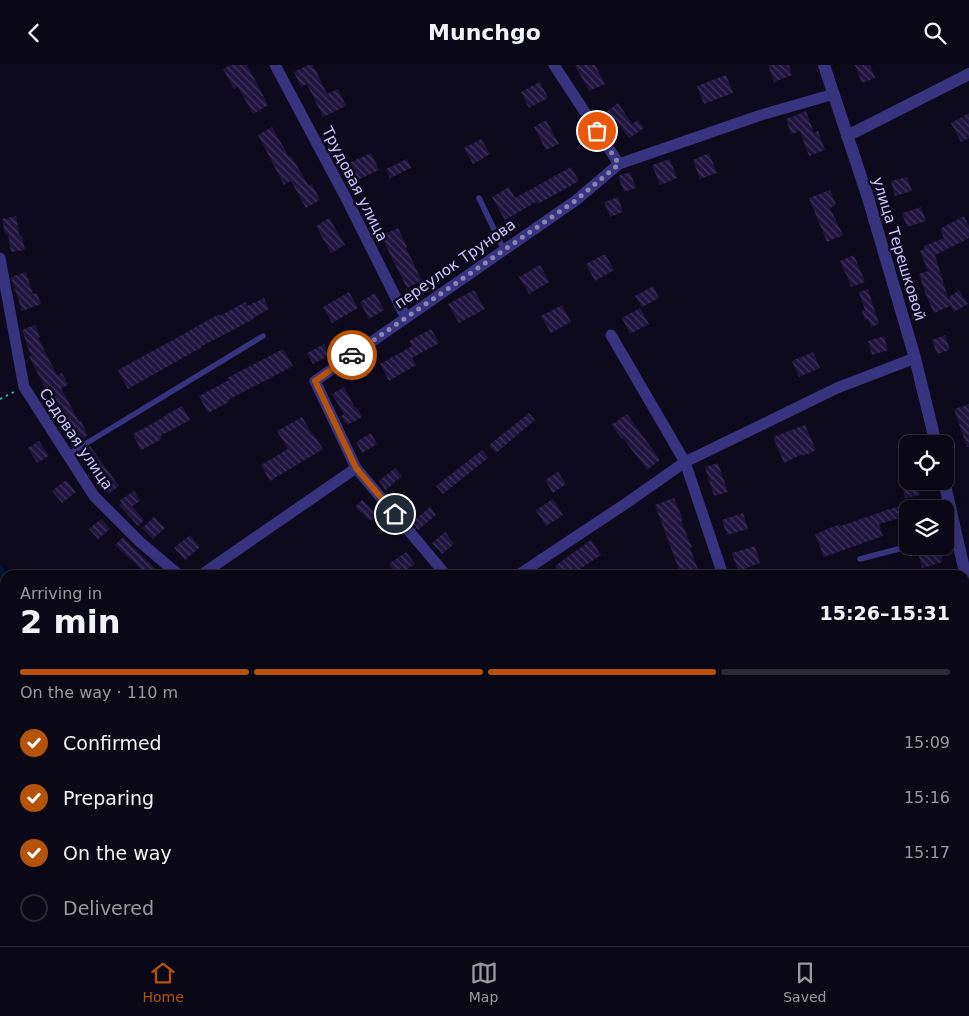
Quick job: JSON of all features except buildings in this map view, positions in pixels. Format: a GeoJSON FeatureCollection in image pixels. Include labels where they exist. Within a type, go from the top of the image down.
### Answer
{"type":"FeatureCollection","features":[{"type":"Feature","properties":{"kind":"street","name":"Трудовая улица"},"geometry":{"type":"LineString","coordinates":[[275,65],[343,192],[406,318]]}},
{"type":"Feature","properties":{"kind":"street"},"geometry":{"type":"LineString","coordinates":[[554,65],[619,164]]}},
{"type":"Feature","properties":{"kind":"street","name":"улица Терешковой"},"geometry":{"type":"LineString","coordinates":[[824,65],[868,199],[915,358],[934,435]]}},
{"type":"Feature","properties":{"kind":"street"},"geometry":{"type":"LineString","coordinates":[[848,136],[969,74]]}},
{"type":"Feature","properties":{"kind":"street","name":"переулок Трунова"},"geometry":{"type":"LineString","coordinates":[[442,570],[356,468],[315,381],[575,201],[619,164],[758,116],[834,94]]}},
{"type":"Feature","properties":{"kind":"street","name":"Садовая улица"},"geometry":{"type":"LineString","coordinates":[[0,259],[24,387],[94,496],[140,542],[173,570]]}},
{"type":"Feature","properties":{"kind":"street"},"geometry":{"type":"LineString","coordinates":[[611,335],[685,462],[721,570]]}},
{"type":"Feature","properties":{"kind":"street"},"geometry":{"type":"LineString","coordinates":[[526,570],[685,462],[837,388],[915,358]]}},
{"type":"Feature","properties":{"kind":"street"},"geometry":{"type":"LineString","coordinates":[[208,570],[356,468]]}},
{"type":"Feature","properties":{"kind":"street"},"geometry":{"type":"LineString","coordinates":[[954,538],[965,551],[967,570]]}},
{"type":"Feature","properties":{"kind":"lane"},"geometry":{"type":"LineString","coordinates":[[479,198],[504,250]]}},
{"type":"Feature","properties":{"kind":"lane"},"geometry":{"type":"LineString","coordinates":[[67,455],[263,337]]}},
{"type":"Feature","properties":{"kind":"lane"},"geometry":{"type":"LineString","coordinates":[[860,559],[899,549]]}},
{"type":"Feature","properties":{"kind":"path"},"geometry":{"type":"LineString","coordinates":[[0,399],[24,387]]}},
{"type":"Feature","properties":{"kind":"way so far"},"geometry":{"type":"LineString","coordinates":[[352,355],[575,201],[619,164],[597,131]]}},
{"type":"Feature","properties":{"kind":"route"},"geometry":{"type":"LineString","coordinates":[[352,355],[315,381],[356,468],[395,514]]}}]}
